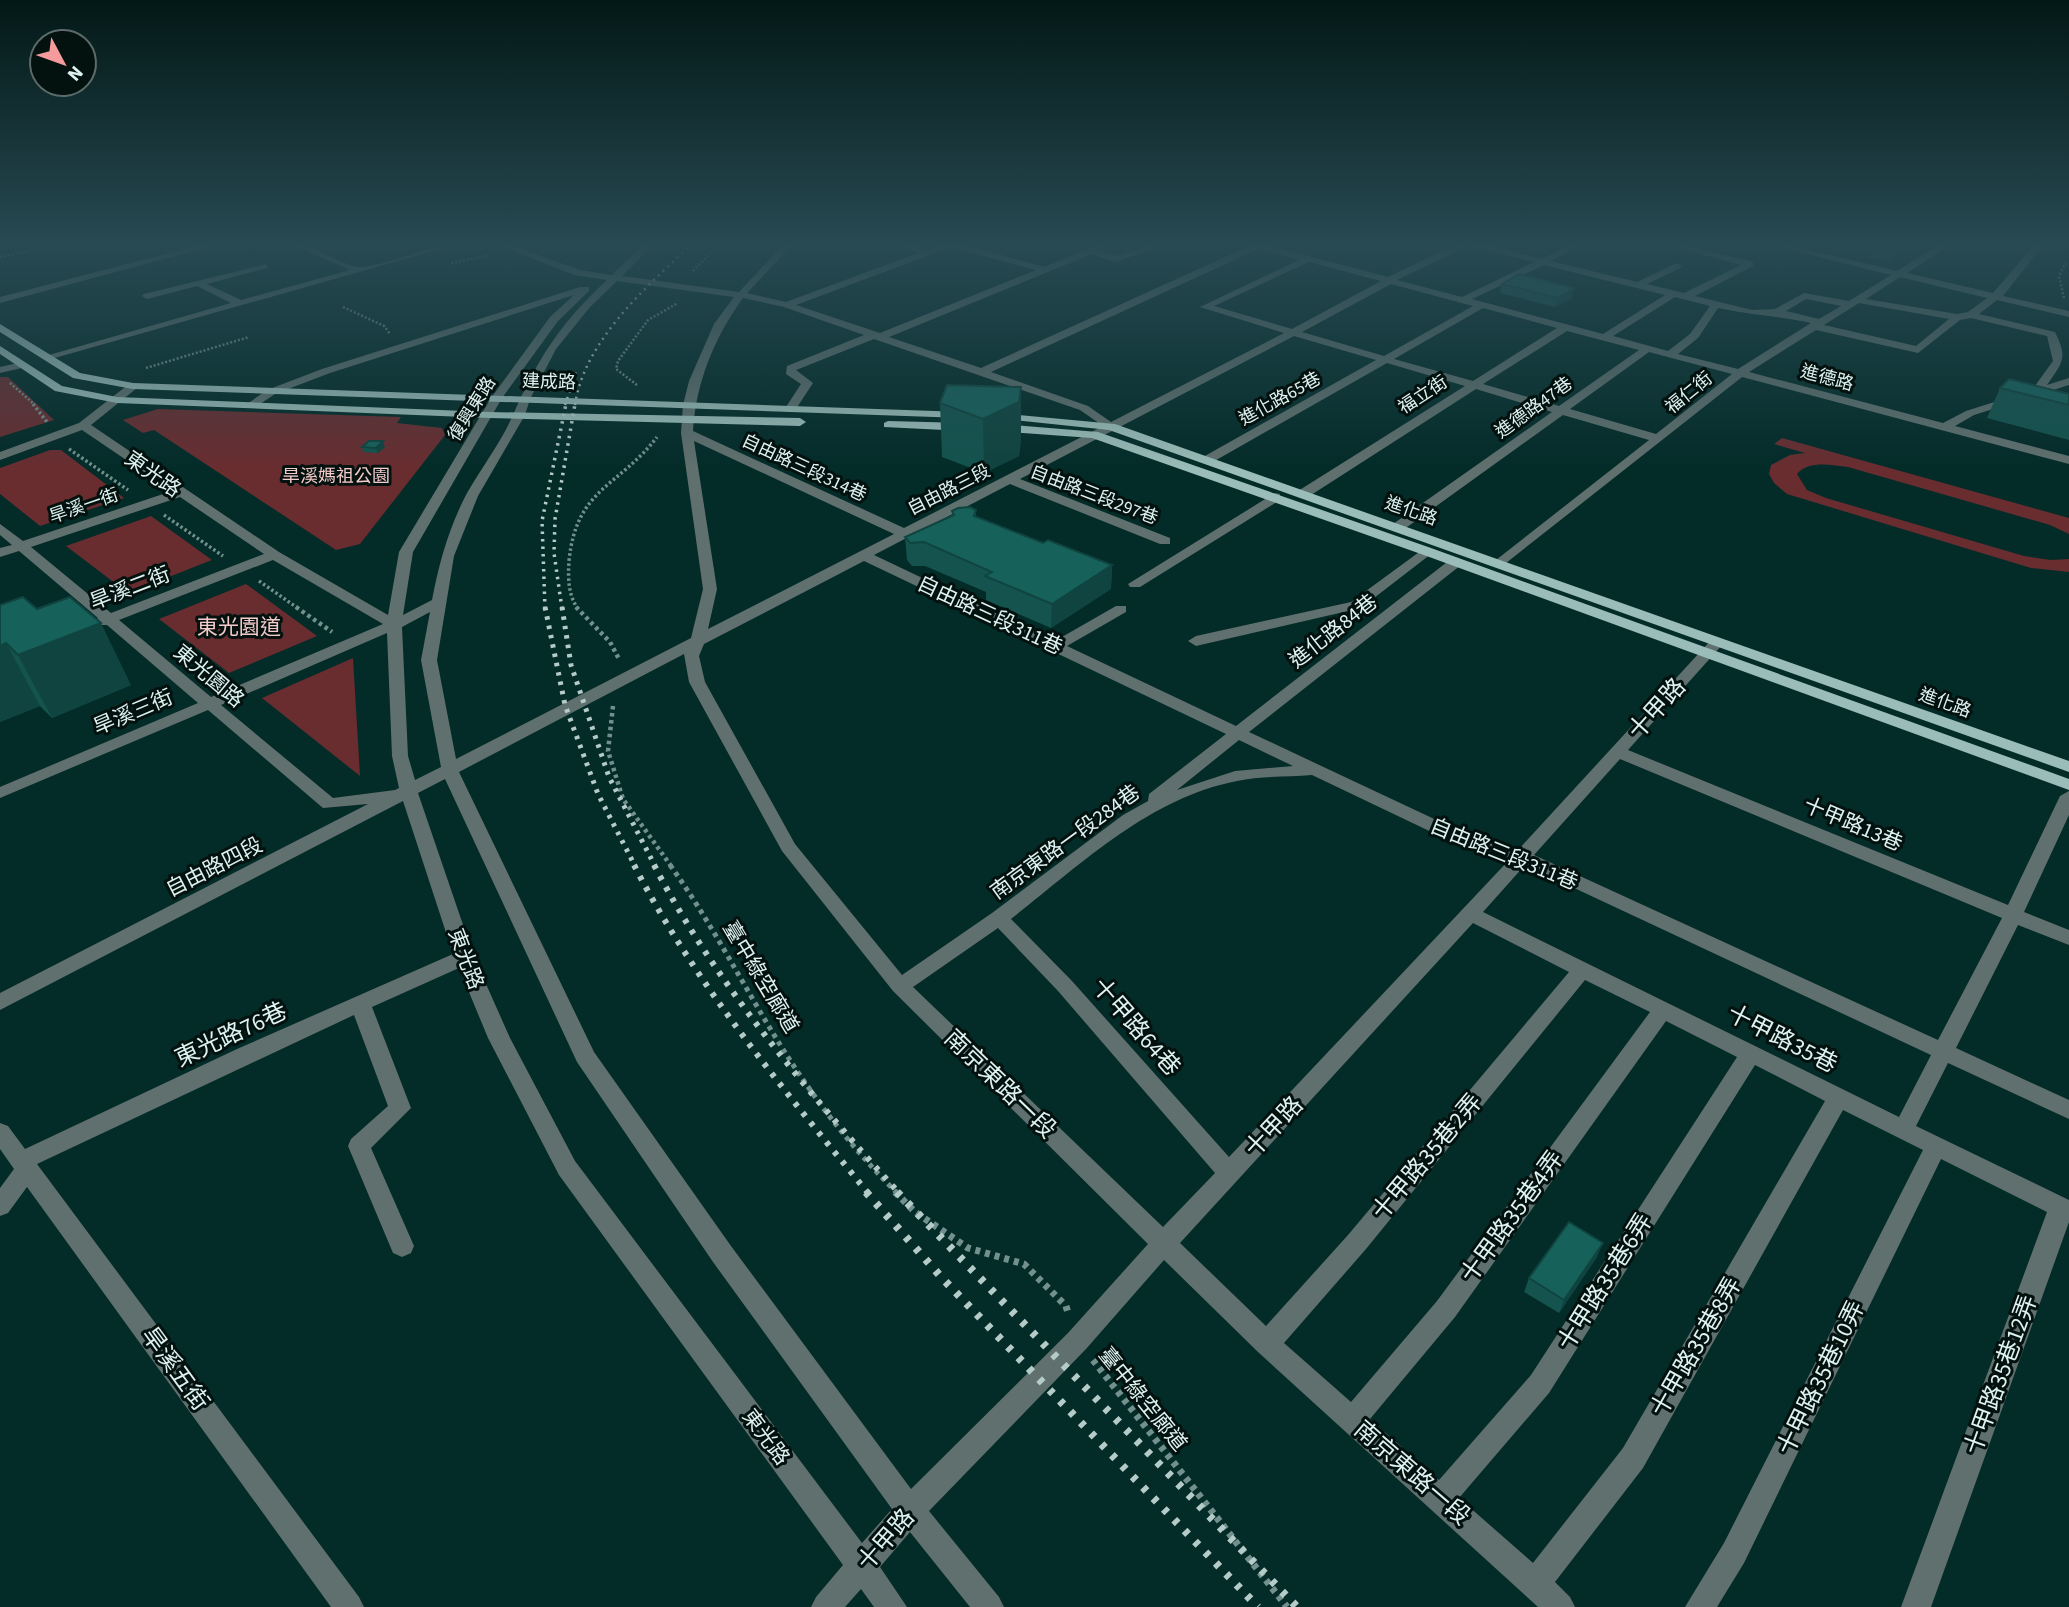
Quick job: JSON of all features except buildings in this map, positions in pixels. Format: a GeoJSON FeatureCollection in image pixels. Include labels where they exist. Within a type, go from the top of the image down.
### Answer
{"type":"FeatureCollection","features":[{"type":"Feature","properties":{"kind":"main road","name":"建成路"},"geometry":{"type":"LineString","coordinates":[[0,327],[77,376],[133,386],[971,415]]}},
{"type":"Feature","properties":{"kind":"main road","name":"建成路"},"geometry":{"type":"LineString","coordinates":[[0,349],[59,389],[117,400],[490,415],[657,417],[688,426],[1022,429],[1094,435]]}},
{"type":"Feature","properties":{"kind":"main road"},"geometry":{"type":"LineString","coordinates":[[984,416],[1026,417],[1111,427]]}},
{"type":"Feature","properties":{"kind":"main road","name":"進化路"},"geometry":{"type":"LineString","coordinates":[[1111,427],[1501,563],[1712,648],[2069,785]]}},
{"type":"Feature","properties":{"kind":"main road","name":"進化路"},"geometry":{"type":"LineString","coordinates":[[1094,435],[1456,562],[2069,767]]}},
{"type":"Feature","properties":{"kind":"street"},"geometry":{"type":"LineString","coordinates":[[47,357],[187,319]]}},
{"type":"Feature","properties":{"kind":"street"},"geometry":{"type":"LineString","coordinates":[[253,404],[271,392],[489,319]]}},
{"type":"Feature","properties":{"kind":"street","name":"復興東路"},"geometry":{"type":"LineString","coordinates":[[394,625],[406,552],[429,509],[490,415],[497,398],[554,319]]}},
{"type":"Feature","properties":{"kind":"street","name":"復興東路"},"geometry":{"type":"LineString","coordinates":[[437,603],[447,556],[467,508],[519,415],[524,399],[566,327],[574,319]]}},
{"type":"Feature","properties":{"kind":"street","name":"南京東路一段"},"geometry":{"type":"LineString","coordinates":[[724,319],[714,333],[689,405],[688,426],[710,589],[697,643],[691,656],[697,682],[788,847],[900,986],[1267,1344],[1442,1497],[1560,1607]]}},
{"type":"Feature","properties":{"kind":"street","name":"進化路"},"geometry":{"type":"LineString","coordinates":[[830,319],[1084,408],[1111,427]]}},
{"type":"Feature","properties":{"kind":"street"},"geometry":{"type":"LineString","coordinates":[[790,410],[807,383],[789,372],[791,368],[920,319]]}},
{"type":"Feature","properties":{"kind":"street"},"geometry":{"type":"LineString","coordinates":[[984,371],[1095,319]]}},
{"type":"Feature","properties":{"kind":"street"},"geometry":{"type":"LineString","coordinates":[[1247,319],[1659,439]]}},
{"type":"Feature","properties":{"kind":"street","name":"自由路三段"},"geometry":{"type":"LineString","coordinates":[[450,772],[1317,319]]}},
{"type":"Feature","properties":{"kind":"street","name":"進化路65巷"},"geometry":{"type":"LineString","coordinates":[[1206,460],[1457,319]]}},
{"type":"Feature","properties":{"kind":"street","name":"進德路"},"geometry":{"type":"LineString","coordinates":[[1530,319],[2069,460]]}},
{"type":"Feature","properties":{"kind":"street"},"geometry":{"type":"LineString","coordinates":[[1603,338],[1633,319]]}},
{"type":"Feature","properties":{"kind":"street"},"geometry":{"type":"LineString","coordinates":[[1670,355],[1694,336],[1706,319]]}},
{"type":"Feature","properties":{"kind":"street"},"geometry":{"type":"LineString","coordinates":[[1799,319],[1917,350],[1956,319]]}},
{"type":"Feature","properties":{"kind":"street","name":"福仁街"},"geometry":{"type":"LineString","coordinates":[[1501,563],[1740,373],[1823,319]]}},
{"type":"Feature","properties":{"kind":"street"},"geometry":{"type":"LineString","coordinates":[[1986,319],[2054,337],[2058,361],[2036,392]]}},
{"type":"Feature","properties":{"kind":"street","name":"福立街"},"geometry":{"type":"LineString","coordinates":[[1303,494],[1472,384],[1564,328]]}},
{"type":"Feature","properties":{"kind":"street","name":"進德路47巷"},"geometry":{"type":"LineString","coordinates":[[1398,527],[1647,349]]}},
{"type":"Feature","properties":{"kind":"street"},"geometry":{"type":"LineString","coordinates":[[0,370],[22,365]]}},
{"type":"Feature","properties":{"kind":"street"},"geometry":{"type":"LineString","coordinates":[[1945,428],[1970,413],[2069,380]]}},
{"type":"Feature","properties":{"kind":"street"},"geometry":{"type":"LineString","coordinates":[[0,456],[83,425],[133,386]]}},
{"type":"Feature","properties":{"kind":"street"},"geometry":{"type":"LineString","coordinates":[[0,443],[49,429],[83,425]]}},
{"type":"Feature","properties":{"kind":"street","name":"東光路"},"geometry":{"type":"LineString","coordinates":[[83,425],[274,555],[394,625],[400,756],[409,792],[464,957],[499,1038],[567,1168],[892,1607]]}},
{"type":"Feature","properties":{"kind":"street","name":"自由路三段314巷"},"geometry":{"type":"LineString","coordinates":[[688,426],[906,534]]}},
{"type":"Feature","properties":{"kind":"street","name":"自由路三段297巷"},"geometry":{"type":"LineString","coordinates":[[1010,480],[1165,541]]}},
{"type":"Feature","properties":{"kind":"street","name":"旱溪一街"},"geometry":{"type":"LineString","coordinates":[[0,554],[180,493]]}},
{"type":"Feature","properties":{"kind":"street"},"geometry":{"type":"LineString","coordinates":[[1135,584],[1275,497]]}},
{"type":"Feature","properties":{"kind":"street","name":"東光園路"},"geometry":{"type":"LineString","coordinates":[[0,528],[329,804],[409,792]]}},
{"type":"Feature","properties":{"kind":"street","name":"進化路84巷"},"geometry":{"type":"LineString","coordinates":[[1196,641],[1356,605],[1426,551]]}},
{"type":"Feature","properties":{"kind":"street","name":"旱溪二街"},"geometry":{"type":"LineString","coordinates":[[85,628],[274,555]]}},
{"type":"Feature","properties":{"kind":"street","name":"自由路三段311巷"},"geometry":{"type":"LineString","coordinates":[[865,556],[1473,845],[1522,857],[2069,1110]]}},
{"type":"Feature","properties":{"kind":"street","name":"進化路84巷"},"geometry":{"type":"LineString","coordinates":[[1129,819],[1456,562]]}},
{"type":"Feature","properties":{"kind":"street"},"geometry":{"type":"LineString","coordinates":[[437,603],[429,660],[450,772],[585,1056],[715,1244],[910,1510],[989,1607]]}},
{"type":"Feature","properties":{"kind":"street","name":"旱溪三街"},"geometry":{"type":"LineString","coordinates":[[0,793],[394,625],[437,603]]}},
{"type":"Feature","properties":{"kind":"street"},"geometry":{"type":"LineString","coordinates":[[1056,646],[1121,608]]}},
{"type":"Feature","properties":{"kind":"street","name":"十甲路"},"geometry":{"type":"LineString","coordinates":[[826,1607],[910,1510],[1077,1341],[1115,1296],[1471,914],[1712,648]]}},
{"type":"Feature","properties":{"kind":"street","name":"十甲路13巷"},"geometry":{"type":"LineString","coordinates":[[1619,752],[2069,938]]}},
{"type":"Feature","properties":{"kind":"street","name":"南京東路一段284巷"},"geometry":{"type":"LineString","coordinates":[[900,986],[999,918],[1129,819],[1163,800],[1235,776],[1315,769]]}},
{"type":"Feature","properties":{"kind":"street","name":"自由路四段"},"geometry":{"type":"LineString","coordinates":[[0,1002],[450,772]]}},
{"type":"Feature","properties":{"kind":"street"},"geometry":{"type":"LineString","coordinates":[[1903,1130],[2013,916],[2069,796]]}},
{"type":"Feature","properties":{"kind":"street","name":"十甲路35巷"},"geometry":{"type":"LineString","coordinates":[[1471,914],[2065,1209]]}},
{"type":"Feature","properties":{"kind":"street","name":"十甲路64巷"},"geometry":{"type":"LineString","coordinates":[[999,918],[1065,986],[1230,1174]]}},
{"type":"Feature","properties":{"kind":"street","name":"東光路76巷"},"geometry":{"type":"LineString","coordinates":[[25,1165],[245,1055],[361,1006],[464,957]]}},
{"type":"Feature","properties":{"kind":"street","name":"十甲路35巷2弄"},"geometry":{"type":"LineString","coordinates":[[1267,1344],[1357,1242],[1583,968]]}},
{"type":"Feature","properties":{"kind":"street"},"geometry":{"type":"LineString","coordinates":[[361,1006],[400,1108],[359,1146],[401,1246]]}},
{"type":"Feature","properties":{"kind":"street","name":"十甲路35巷4弄"},"geometry":{"type":"LineString","coordinates":[[1352,1420],[1446,1310],[1664,1008]]}},
{"type":"Feature","properties":{"kind":"street","name":"十甲路35巷6弄"},"geometry":{"type":"LineString","coordinates":[[1442,1497],[1540,1384],[1751,1052]]}},
{"type":"Feature","properties":{"kind":"street","name":"十甲路35巷8弄"},"geometry":{"type":"LineString","coordinates":[[1535,1584],[1633,1458],[1839,1097]]}},
{"type":"Feature","properties":{"kind":"street","name":"旱溪五街"},"geometry":{"type":"LineString","coordinates":[[0,1132],[349,1607]]}},
{"type":"Feature","properties":{"kind":"street","name":"十甲路35巷10弄"},"geometry":{"type":"LineString","coordinates":[[1700,1607],[1734,1553],[1936,1146]]}},
{"type":"Feature","properties":{"kind":"street"},"geometry":{"type":"LineString","coordinates":[[0,1206],[25,1165]]}},
{"type":"Feature","properties":{"kind":"street","name":"十甲路35巷12弄"},"geometry":{"type":"LineString","coordinates":[[1916,1607],[2065,1209]]}},
{"type":"Feature","properties":{"kind":"path"},"geometry":{"type":"LineString","coordinates":[[369,319],[384,326],[391,335],[411,344]]}},
{"type":"Feature","properties":{"kind":"path"},"geometry":{"type":"LineString","coordinates":[[650,319],[618,361],[616,369],[625,379],[645,390],[653,403]]}},
{"type":"Feature","properties":{"kind":"path"},"geometry":{"type":"LineString","coordinates":[[101,382],[249,337]]}},
{"type":"Feature","properties":{"kind":"path","name":"臺中綠空廊道"},"geometry":{"type":"LineString","coordinates":[[657,417],[660,421],[659,433],[653,443],[586,502],[578,516],[570,556],[572,598],[620,656],[608,751],[623,799],[704,912],[734,968],[811,1091],[879,1175],[915,1212],[968,1248],[1024,1264],[1066,1306],[1077,1341],[1287,1607]]}},
{"type":"Feature","properties":{"kind":"green space"},"geometry":{"type":"Polygon","coordinates":[[[0,377],[8,377],[54,420],[0,437],[0,377]]]}},
{"type":"Feature","properties":{"kind":"green space","name":"旱溪媽祖公園"},"geometry":{"type":"Polygon","coordinates":[[[158,409],[401,417],[397,423],[442,428],[445,435],[360,544],[336,550],[154,430],[143,433],[123,420],[158,409]]]}},
{"type":"Feature","properties":{"kind":"green space"},"geometry":{"type":"Polygon","coordinates":[[[1782,438],[2069,518],[2069,534],[2050,525],[1848,467],[1814,465],[1797,474],[1807,490],[1826,498],[2024,556],[2050,560],[2069,559],[2069,572],[2031,568],[1787,494],[1774,483],[1769,474],[1771,465],[1790,455],[1805,453],[1774,444],[1782,438]]]}},
{"type":"Feature","properties":{"kind":"green space"},"geometry":{"type":"Polygon","coordinates":[[[50,450],[61,450],[124,498],[40,526],[0,494],[0,468],[50,450]]]}},
{"type":"Feature","properties":{"kind":"green space","name":"東光園道"},"geometry":{"type":"Polygon","coordinates":[[[151,516],[212,560],[128,593],[66,546],[151,516]]]}},
{"type":"Feature","properties":{"kind":"green space","name":"東光園道"},"geometry":{"type":"Polygon","coordinates":[[[246,584],[317,636],[229,673],[159,619],[246,584]]]}},
{"type":"Feature","properties":{"kind":"green space","name":"東光園道"},"geometry":{"type":"Polygon","coordinates":[[[353,658],[360,776],[262,698],[353,658]]]}},
{"type":"Feature","properties":{"kind":"railway"},"geometry":{"type":"LineString","coordinates":[[575,405],[581,381],[591,359],[618,319]]}},
{"type":"Feature","properties":{"kind":"railway"},"geometry":{"type":"LineString","coordinates":[[565,405],[576,372]]}},
{"type":"Feature","properties":{"kind":"railway"},"geometry":{"type":"LineString","coordinates":[[545,609],[542,521],[566,404]]}},
{"type":"Feature","properties":{"kind":"railway"},"geometry":{"type":"LineString","coordinates":[[562,609],[554,553],[555,519],[575,404]]}},
{"type":"Feature","properties":{"kind":"railway"},"geometry":{"type":"LineString","coordinates":[[545,607],[565,705],[598,794],[635,866]]}},
{"type":"Feature","properties":{"kind":"railway"},"geometry":{"type":"LineString","coordinates":[[562,607],[571,665],[609,777],[655,866]]}},
{"type":"Feature","properties":{"kind":"railway"},"geometry":{"type":"LineString","coordinates":[[634,865],[684,952],[742,1035],[868,1193]]}},
{"type":"Feature","properties":{"kind":"railway"},"geometry":{"type":"LineString","coordinates":[[654,865],[678,909],[735,995],[798,1077],[899,1193]]}},
{"type":"Feature","properties":{"kind":"railway"},"geometry":{"type":"LineString","coordinates":[[866,1192],[942,1278],[1258,1607]]}},
{"type":"Feature","properties":{"kind":"railway"},"geometry":{"type":"LineString","coordinates":[[897,1192],[1297,1607]]}}]}
